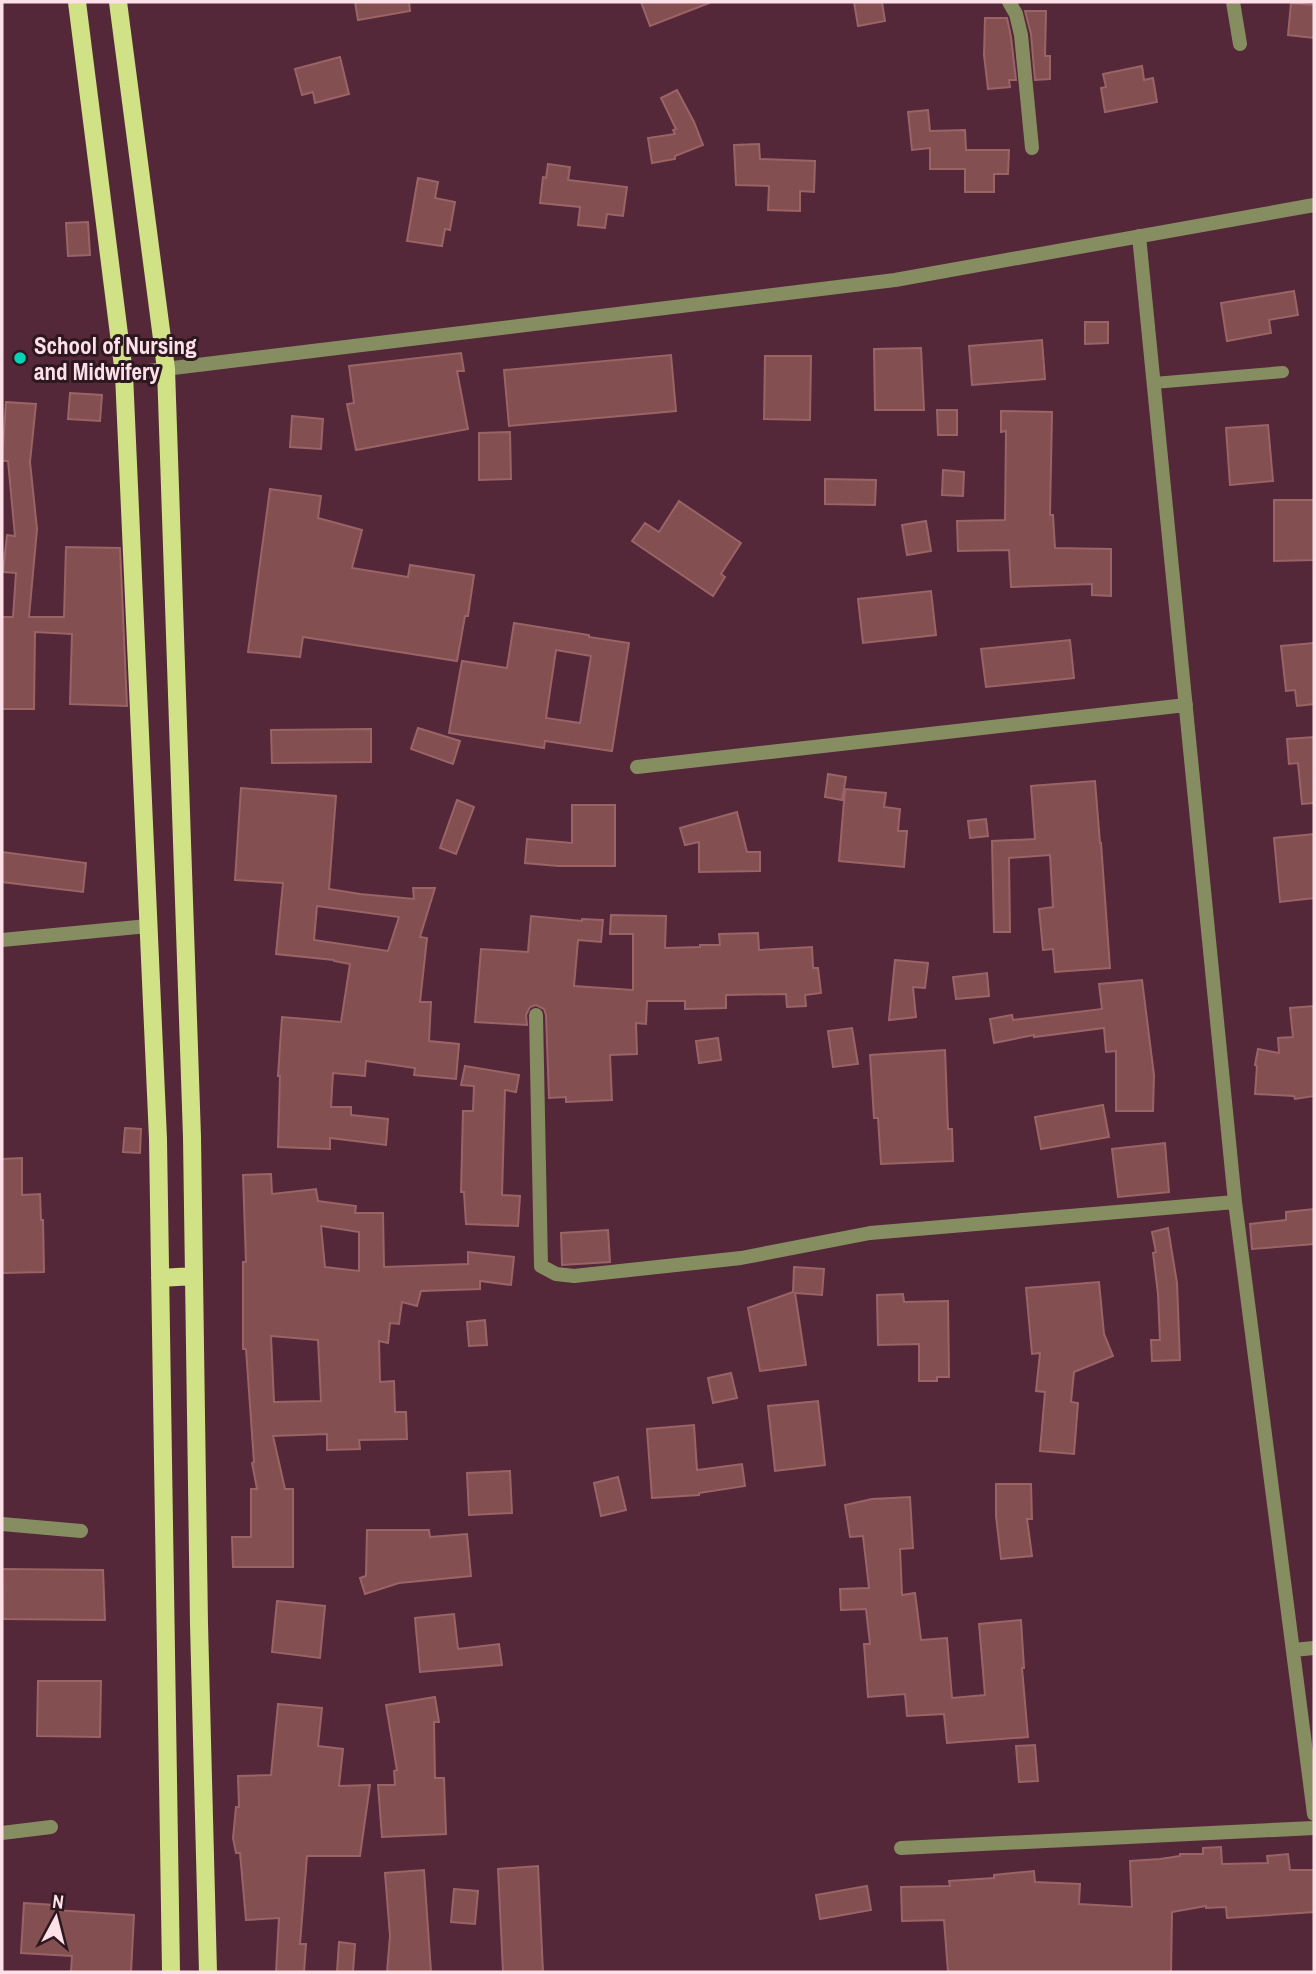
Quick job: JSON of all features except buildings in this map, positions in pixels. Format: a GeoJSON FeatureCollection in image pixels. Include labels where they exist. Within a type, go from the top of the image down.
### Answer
{"type":"FeatureCollection","features":[{"type":"Feature","properties":{"kind":"main road"},"geometry":{"type":"LineString","coordinates":[[77,2],[124,374],[158,1139],[172,1972]]}},
{"type":"Feature","properties":{"kind":"main road"},"geometry":{"type":"LineString","coordinates":[[118,2],[166,369],[192,1137],[199,1624],[208,1972]]}},
{"type":"Feature","properties":{"kind":"main road"},"geometry":{"type":"LineString","coordinates":[[160,1278],[194,1276]]}},
{"type":"Feature","properties":{"kind":"main road"},"geometry":{"type":"LineString","coordinates":[[159,1972],[171,1944]]}},
{"type":"Feature","properties":{"kind":"street"},"geometry":{"type":"LineString","coordinates":[[1009,2],[1016,14],[1021,35],[1031,148]]}},
{"type":"Feature","properties":{"kind":"street"},"geometry":{"type":"LineString","coordinates":[[1233,2],[1240,44]]}},
{"type":"Feature","properties":{"kind":"street"},"geometry":{"type":"LineString","coordinates":[[124,374],[895,280],[1314,205]]}},
{"type":"Feature","properties":{"kind":"street"},"geometry":{"type":"LineString","coordinates":[[1139,236],[1235,1202],[1314,1814]]}},
{"type":"Feature","properties":{"kind":"street"},"geometry":{"type":"LineString","coordinates":[[637,766],[1186,705]]}},
{"type":"Feature","properties":{"kind":"street"},"geometry":{"type":"LineString","coordinates":[[2,940],[148,926]]}},
{"type":"Feature","properties":{"kind":"street"},"geometry":{"type":"LineString","coordinates":[[536,1015],[541,1266],[556,1274],[574,1276],[741,1258],[870,1233],[1235,1202]]}},
{"type":"Feature","properties":{"kind":"street"},"geometry":{"type":"LineString","coordinates":[[2,1524],[81,1531]]}},
{"type":"Feature","properties":{"kind":"street"},"geometry":{"type":"LineString","coordinates":[[1293,1650],[1314,1648]]}},
{"type":"Feature","properties":{"kind":"street"},"geometry":{"type":"LineString","coordinates":[[2,1833],[51,1827]]}},
{"type":"Feature","properties":{"kind":"street"},"geometry":{"type":"LineString","coordinates":[[901,1848],[1314,1828]]}},
{"type":"Feature","properties":{"kind":"lane"},"geometry":{"type":"LineString","coordinates":[[1154,383],[1283,372]]}},
{"type":"Feature","properties":{"kind":"place","name":"School of Nursing and Midwifery"},"geometry":{"type":"Point","coordinates":[20,358]}}]}
